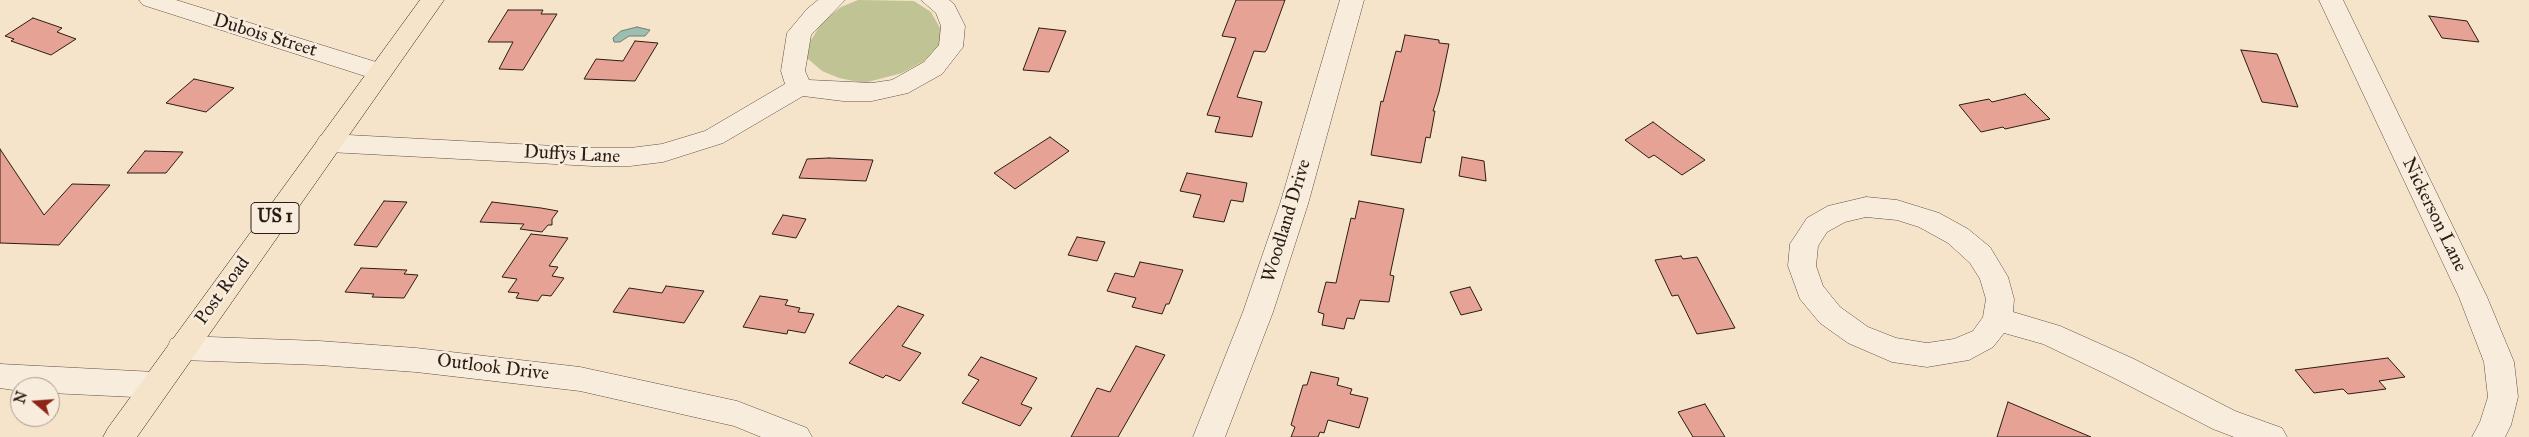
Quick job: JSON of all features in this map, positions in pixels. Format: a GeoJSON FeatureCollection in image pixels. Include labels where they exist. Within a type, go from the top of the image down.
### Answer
{"type":"FeatureCollection","features":[{"type":"Feature","properties":{"kind":"main road","name":"Post Road"},"geometry":{"type":"LineString","coordinates":[[119,437],[432,0]]}},
{"type":"Feature","properties":{"kind":"street","name":"Dubois Street"},"geometry":{"type":"LineString","coordinates":[[150,0],[380,72]]}},
{"type":"Feature","properties":{"kind":"street"},"geometry":{"type":"LineString","coordinates":[[833,0],[815,14],[798,33],[793,70],[799,87],[844,92],[872,92],[899,87],[933,68],[951,47],[953,26],[946,9],[933,0]]}},
{"type":"Feature","properties":{"kind":"street","name":"Woodland Drive"},"geometry":{"type":"LineString","coordinates":[[1210,437],[1258,312],[1294,204],[1352,0]]}},
{"type":"Feature","properties":{"kind":"street","name":"Nickerson Lane"},"geometry":{"type":"LineString","coordinates":[[2331,0],[2473,297],[2499,362],[2503,397],[2495,425],[2488,437]]}},
{"type":"Feature","properties":{"kind":"street","name":"Duffys Lane"},"geometry":{"type":"LineString","coordinates":[[329,143],[630,157],[663,153],[714,137],[799,87]]}},
{"type":"Feature","properties":{"kind":"street"},"geometry":{"type":"LineString","coordinates":[[1866,208],[1897,210],[1929,220],[1958,236],[1980,255],[1994,277],[2000,299],[1997,320],[1983,340],[1958,351],[1927,355],[1892,350],[1858,336],[1830,315],[1810,291],[1802,266],[1804,244],[1817,225],[1838,213],[1866,208]]}},
{"type":"Feature","properties":{"kind":"street"},"geometry":{"type":"LineString","coordinates":[[1997,320],[2050,334],[2123,368],[2224,420],[2271,437]]}},
{"type":"Feature","properties":{"kind":"street","name":"Outlook Drive"},"geometry":{"type":"LineString","coordinates":[[182,348],[320,353],[416,360],[580,379],[737,414],[796,437]]}},
{"type":"Feature","properties":{"kind":"street"},"geometry":{"type":"LineString","coordinates":[[0,376],[28,380],[155,385]]}},
{"type":"Feature","properties":{"kind":"green space"},"geometry":{"type":"Polygon","coordinates":[[[858,0],[914,1],[931,12],[940,28],[940,44],[924,61],[902,73],[864,83],[839,78],[822,71],[807,58],[810,42],[822,22],[841,7],[858,0]]]}},
{"type":"Feature","properties":{"kind":"shaded area"},"geometry":{"type":"Polygon","coordinates":[[[637,27],[650,30],[645,36],[629,36],[620,42],[614,42],[613,38],[621,31],[637,27]]]}},
{"type":"Feature","properties":{"kind":"building"},"geometry":{"type":"Polygon","coordinates":[[[1236,0],[1285,0],[1267,49],[1265,52],[1254,51],[1237,97],[1262,102],[1252,137],[1215,132],[1220,117],[1207,115],[1236,38],[1222,36],[1236,0]]]}},
{"type":"Feature","properties":{"kind":"building"},"geometry":{"type":"Polygon","coordinates":[[[508,10],[543,10],[541,14],[557,14],[523,70],[499,69],[513,42],[488,42],[508,10]]]}},
{"type":"Feature","properties":{"kind":"building"},"geometry":{"type":"Polygon","coordinates":[[[2429,16],[2467,21],[2479,42],[2442,38],[2429,16]]]}},
{"type":"Feature","properties":{"kind":"building"},"geometry":{"type":"Polygon","coordinates":[[[33,18],[62,28],[57,32],[76,39],[51,55],[11,41],[14,39],[5,36],[33,18]]]}},
{"type":"Feature","properties":{"kind":"building"},"geometry":{"type":"Polygon","coordinates":[[[1039,28],[1066,31],[1049,72],[1023,70],[1039,28]]]}},
{"type":"Feature","properties":{"kind":"building"},"geometry":{"type":"Polygon","coordinates":[[[1405,35],[1439,40],[1439,43],[1449,44],[1433,111],[1435,111],[1430,138],[1426,137],[1421,163],[1371,155],[1381,101],[1383,102],[1396,51],[1401,52],[1405,35]]]}},
{"type":"Feature","properties":{"kind":"building"},"geometry":{"type":"Polygon","coordinates":[[[635,41],[658,43],[635,81],[584,79],[596,59],[623,61],[635,41]]]}},
{"type":"Feature","properties":{"kind":"building"},"geometry":{"type":"Polygon","coordinates":[[[2241,50],[2277,54],[2298,107],[2262,102],[2241,50]]]}},
{"type":"Feature","properties":{"kind":"building"},"geometry":{"type":"Polygon","coordinates":[[[194,79],[234,88],[206,112],[166,103],[194,79]]]}},
{"type":"Feature","properties":{"kind":"building"},"geometry":{"type":"Polygon","coordinates":[[[2025,94],[2050,119],[1981,132],[1959,105],[1989,99],[1992,102],[2025,94]]]}},
{"type":"Feature","properties":{"kind":"building"},"geometry":{"type":"Polygon","coordinates":[[[1653,122],[1705,160],[1682,175],[1654,155],[1649,158],[1625,140],[1653,122]]]}},
{"type":"Feature","properties":{"kind":"building"},"geometry":{"type":"Polygon","coordinates":[[[1050,137],[1069,151],[1015,189],[994,173],[1050,137]]]}},
{"type":"Feature","properties":{"kind":"building"},"geometry":{"type":"Polygon","coordinates":[[[0,149],[44,215],[72,184],[110,185],[59,245],[0,243],[0,149]]]}},
{"type":"Feature","properties":{"kind":"building"},"geometry":{"type":"Polygon","coordinates":[[[145,151],[183,152],[166,173],[127,173],[145,151]]]}},
{"type":"Feature","properties":{"kind":"building"},"geometry":{"type":"Polygon","coordinates":[[[1462,157],[1484,161],[1486,181],[1459,176],[1462,157]]]}},
{"type":"Feature","properties":{"kind":"building"},"geometry":{"type":"Polygon","coordinates":[[[807,159],[873,160],[866,181],[799,178],[807,159]]]}},
{"type":"Feature","properties":{"kind":"building"},"geometry":{"type":"Polygon","coordinates":[[[1187,173],[1247,183],[1243,202],[1231,200],[1224,222],[1193,217],[1201,195],[1180,191],[1187,173]]]}},
{"type":"Feature","properties":{"kind":"building"},"geometry":{"type":"Polygon","coordinates":[[[384,201],[407,202],[377,247],[354,245],[384,201]]]}},
{"type":"Feature","properties":{"kind":"building"},"geometry":{"type":"Polygon","coordinates":[[[1359,201],[1404,209],[1390,275],[1394,276],[1389,302],[1360,300],[1354,319],[1347,318],[1344,329],[1322,325],[1324,314],[1318,312],[1326,282],[1336,283],[1351,218],[1355,219],[1359,201]]]}},
{"type":"Feature","properties":{"kind":"building"},"geometry":{"type":"Polygon","coordinates":[[[492,202],[558,211],[552,219],[552,225],[548,225],[542,232],[520,229],[524,224],[480,222],[492,202]]]}},
{"type":"Feature","properties":{"kind":"building"},"geometry":{"type":"Polygon","coordinates":[[[783,215],[806,219],[796,238],[772,234],[783,215]]]}},
{"type":"Feature","properties":{"kind":"building"},"geometry":{"type":"Polygon","coordinates":[[[531,234],[568,238],[549,266],[558,267],[552,276],[564,278],[551,296],[542,295],[538,301],[516,298],[519,293],[508,292],[517,279],[502,277],[531,234]]]}},
{"type":"Feature","properties":{"kind":"building"},"geometry":{"type":"Polygon","coordinates":[[[1077,237],[1105,242],[1097,261],[1068,255],[1077,237]]]}},
{"type":"Feature","properties":{"kind":"building"},"geometry":{"type":"Polygon","coordinates":[[[1681,256],[1683,259],[1697,257],[1735,328],[1697,334],[1678,295],[1672,296],[1655,260],[1681,256]]]}},
{"type":"Feature","properties":{"kind":"building"},"geometry":{"type":"Polygon","coordinates":[[[1140,262],[1183,270],[1169,304],[1166,304],[1162,314],[1132,307],[1136,298],[1107,291],[1115,273],[1134,277],[1140,262]]]}},
{"type":"Feature","properties":{"kind":"building"},"geometry":{"type":"Polygon","coordinates":[[[361,268],[407,270],[404,274],[418,275],[404,298],[372,297],[374,294],[345,292],[361,268]]]}},
{"type":"Feature","properties":{"kind":"building"},"geometry":{"type":"Polygon","coordinates":[[[666,286],[704,291],[684,323],[613,312],[629,288],[662,293],[666,286]]]}},
{"type":"Feature","properties":{"kind":"building"},"geometry":{"type":"Polygon","coordinates":[[[1470,287],[1482,310],[1461,315],[1450,292],[1470,287]]]}},
{"type":"Feature","properties":{"kind":"building"},"geometry":{"type":"Polygon","coordinates":[[[760,296],[788,300],[785,305],[800,308],[798,312],[814,314],[805,333],[788,330],[787,334],[743,327],[760,296]]]}},
{"type":"Feature","properties":{"kind":"building"},"geometry":{"type":"Polygon","coordinates":[[[898,306],[924,315],[902,346],[921,353],[900,381],[886,375],[883,378],[849,363],[898,306]]]}},
{"type":"Feature","properties":{"kind":"building"},"geometry":{"type":"Polygon","coordinates":[[[1136,346],[1165,355],[1118,437],[1071,437],[1097,388],[1110,392],[1136,346]]]}},
{"type":"Feature","properties":{"kind":"building"},"geometry":{"type":"Polygon","coordinates":[[[981,357],[1037,378],[1021,404],[1032,408],[1020,426],[962,403],[979,380],[968,375],[981,357]]]}},
{"type":"Feature","properties":{"kind":"building"},"geometry":{"type":"Polygon","coordinates":[[[2388,358],[2405,377],[2379,381],[2386,389],[2348,394],[2343,389],[2314,393],[2295,370],[2388,358]]]}},
{"type":"Feature","properties":{"kind":"building"},"geometry":{"type":"Polygon","coordinates":[[[1311,372],[1339,378],[1337,385],[1352,389],[1350,394],[1368,398],[1359,428],[1328,420],[1324,433],[1320,432],[1318,437],[1291,437],[1295,427],[1291,425],[1303,385],[1307,385],[1311,372]]]}},
{"type":"Feature","properties":{"kind":"building"},"geometry":{"type":"Polygon","coordinates":[[[2008,402],[2091,437],[1997,437],[2008,402]]]}},
{"type":"Feature","properties":{"kind":"building"},"geometry":{"type":"Polygon","coordinates":[[[1705,404],[1725,437],[1693,437],[1678,412],[1705,404]]]}}]}
